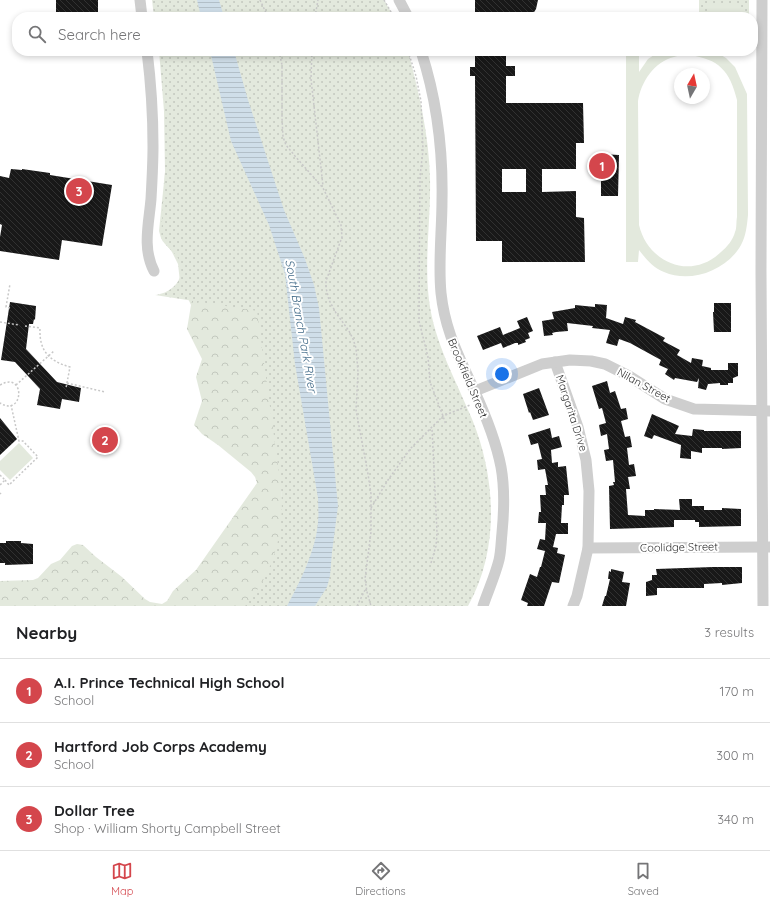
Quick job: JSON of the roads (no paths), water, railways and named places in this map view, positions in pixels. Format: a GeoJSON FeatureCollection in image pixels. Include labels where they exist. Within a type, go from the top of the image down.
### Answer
{"type":"FeatureCollection","features":[{"type":"Feature","properties":{"kind":"street"},"geometry":{"type":"LineString","coordinates":[[140,0],[141,12]]}},
{"type":"Feature","properties":{"kind":"street"},"geometry":{"type":"LineString","coordinates":[[399,0],[405,12]]}},
{"type":"Feature","properties":{"kind":"street"},"geometry":{"type":"LineString","coordinates":[[762,0],[766,411],[766,547],[763,606]]}},
{"type":"Feature","properties":{"kind":"street"},"geometry":{"type":"LineString","coordinates":[[147,56],[152,111],[153,148],[147,254],[154,271]]}},
{"type":"Feature","properties":{"kind":"street","name":"Brookfield Street"},"geometry":{"type":"LineString","coordinates":[[423,56],[430,80],[436,109],[442,155],[440,275],[442,300],[448,330],[455,349],[492,435],[501,467],[504,492],[504,516],[499,559],[483,606]]}},
{"type":"Feature","properties":{"kind":"street","name":"Nilan Street"},"geometry":{"type":"LineString","coordinates":[[476,396],[542,364],[570,360],[591,361],[605,364],[629,376],[665,399],[694,409],[766,411]]}},
{"type":"Feature","properties":{"kind":"street","name":"Margarita Drive"},"geometry":{"type":"LineString","coordinates":[[555,362],[578,428],[586,460],[589,492],[588,548],[577,596],[573,606]]}},
{"type":"Feature","properties":{"kind":"street","name":"Coolidge Street"},"geometry":{"type":"LineString","coordinates":[[588,548],[766,547]]}},
{"type":"Feature","properties":{"kind":"water"},"geometry":{"type":"Polygon","coordinates":[[[197,0],[219,0],[223,12],[200,12],[197,0]]]}},
{"type":"Feature","properties":{"kind":"water","name":"South Branch Park River"},"geometry":{"type":"Polygon","coordinates":[[[211,56],[235,56],[248,100],[284,210],[305,259],[314,285],[319,308],[338,506],[330,576],[327,587],[315,606],[287,606],[311,555],[317,533],[318,498],[295,364],[285,274],[269,225],[231,141],[211,56]]]}},
{"type":"Feature","properties":{"kind":"place","name":"A.I. Prince Technical High School"},"geometry":{"type":"Point","coordinates":[602,166]}},
{"type":"Feature","properties":{"kind":"place","name":"Dollar Tree"},"geometry":{"type":"Point","coordinates":[79,191]}},
{"type":"Feature","properties":{"kind":"place","name":"Hartford Job Corps Academy"},"geometry":{"type":"Point","coordinates":[105,440]}}]}
